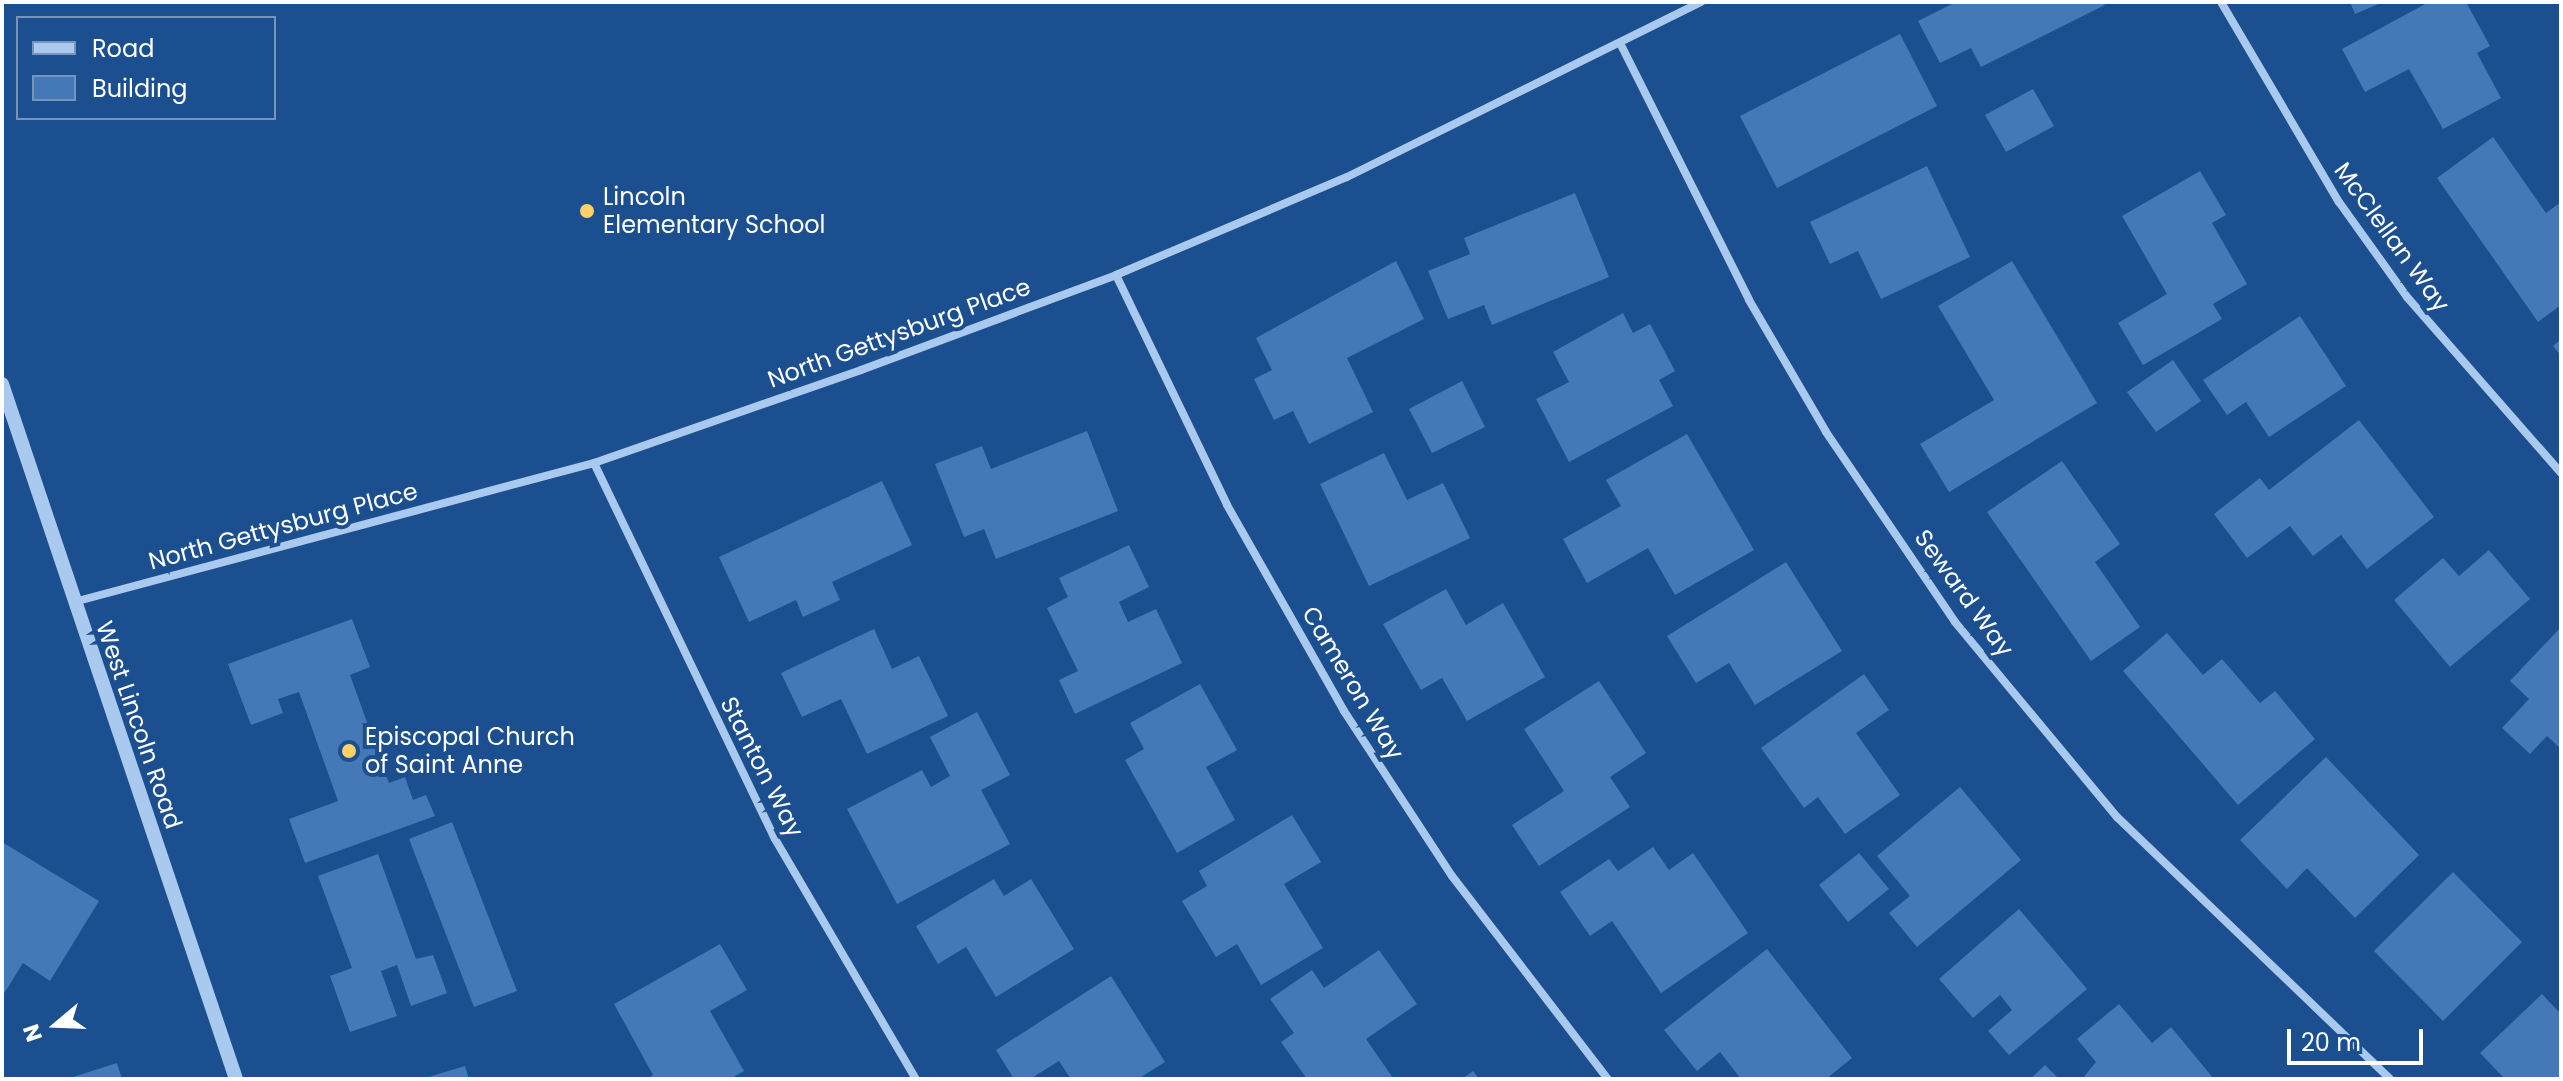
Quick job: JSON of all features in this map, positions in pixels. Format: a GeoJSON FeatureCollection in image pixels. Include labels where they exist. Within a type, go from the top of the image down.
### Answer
{"type":"FeatureCollection","features":[{"type":"Feature","properties":{"kind":"street","name":"North Gettysburg Place"},"geometry":{"type":"LineString","coordinates":[[74,602],[594,463],[1116,275],[1347,177],[1621,45],[1701,2]]}},
{"type":"Feature","properties":{"kind":"street","name":"McClellan Way"},"geometry":{"type":"LineString","coordinates":[[2221,2],[2275,100],[2398,285],[2561,473]]}},
{"type":"Feature","properties":{"kind":"street","name":"Seward Way"},"geometry":{"type":"LineString","coordinates":[[1621,45],[1749,300],[1826,432],[1955,622],[2117,817],[2390,1079]]}},
{"type":"Feature","properties":{"kind":"street","name":"Cameron Way"},"geometry":{"type":"LineString","coordinates":[[1116,275],[1227,505],[1344,711],[1452,876],[1608,1079]]}},
{"type":"Feature","properties":{"kind":"street","name":"West Lincoln Road"},"geometry":{"type":"LineString","coordinates":[[2,384],[236,1079]]}},
{"type":"Feature","properties":{"kind":"street","name":"Stanton Way"},"geometry":{"type":"LineString","coordinates":[[594,463],[775,839],[916,1079]]}},
{"type":"Feature","properties":{"kind":"building"},"geometry":{"type":"Polygon","coordinates":[[[1956,2],[2104,2],[2105,5],[1981,67],[1971,48],[1940,63],[1918,21],[1956,2]]]}},
{"type":"Feature","properties":{"kind":"building"},"geometry":{"type":"Polygon","coordinates":[[[2350,2],[2383,2],[2355,14],[2350,2]]]}},
{"type":"Feature","properties":{"kind":"building"},"geometry":{"type":"Polygon","coordinates":[[[2429,2],[2466,2],[2490,46],[2477,53],[2501,98],[2443,129],[2409,69],[2365,92],[2342,49],[2429,2]]]}},
{"type":"Feature","properties":{"kind":"building"},"geometry":{"type":"Polygon","coordinates":[[[1900,34],[1937,106],[1777,188],[1740,116],[1900,34]]]}},
{"type":"Feature","properties":{"kind":"building"},"geometry":{"type":"Polygon","coordinates":[[[2033,89],[2054,126],[2006,152],[1985,115],[2033,89]]]}},
{"type":"Feature","properties":{"kind":"building"},"geometry":{"type":"Polygon","coordinates":[[[2493,137],[2546,213],[2561,202],[2561,305],[2538,322],[2437,178],[2493,137]]]}},
{"type":"Feature","properties":{"kind":"building"},"geometry":{"type":"Polygon","coordinates":[[[1927,166],[1970,257],[1881,299],[1858,251],[1830,264],[1810,222],[1927,166]]]}},
{"type":"Feature","properties":{"kind":"building"},"geometry":{"type":"Polygon","coordinates":[[[2200,171],[2226,215],[2212,223],[2247,284],[2213,304],[2222,319],[2143,365],[2118,323],[2167,294],[2122,216],[2200,171]]]}},
{"type":"Feature","properties":{"kind":"building"},"geometry":{"type":"Polygon","coordinates":[[[1575,193],[1609,277],[1492,325],[1484,305],[1448,319],[1428,271],[1470,254],[1464,238],[1575,193]]]}},
{"type":"Feature","properties":{"kind":"building"},"geometry":{"type":"Polygon","coordinates":[[[1396,261],[1424,319],[1347,358],[1373,412],[1309,444],[1293,411],[1274,420],[1254,379],[1272,370],[1256,338],[1396,261]]]}},
{"type":"Feature","properties":{"kind":"building"},"geometry":{"type":"Polygon","coordinates":[[[2012,261],[2097,403],[1949,492],[1920,444],[1994,400],[1938,306],[2012,261]]]}},
{"type":"Feature","properties":{"kind":"building"},"geometry":{"type":"Polygon","coordinates":[[[1623,313],[1633,333],[1650,324],[1675,371],[1659,380],[1673,406],[1569,462],[1536,399],[1569,382],[1553,352],[1623,313]]]}},
{"type":"Feature","properties":{"kind":"building"},"geometry":{"type":"Polygon","coordinates":[[[2300,316],[2346,386],[2269,437],[2246,402],[2227,415],[2203,380],[2300,316]]]}},
{"type":"Feature","properties":{"kind":"building"},"geometry":{"type":"Polygon","coordinates":[[[2561,339],[2561,356],[2553,346],[2561,339]]]}},
{"type":"Feature","properties":{"kind":"building"},"geometry":{"type":"Polygon","coordinates":[[[2173,360],[2201,401],[2156,432],[2127,392],[2173,360]]]}},
{"type":"Feature","properties":{"kind":"building"},"geometry":{"type":"Polygon","coordinates":[[[1462,381],[1485,427],[1432,453],[1409,409],[1462,381]]]}},
{"type":"Feature","properties":{"kind":"building"},"geometry":{"type":"Polygon","coordinates":[[[2359,420],[2434,517],[2367,569],[2341,535],[2313,556],[2290,526],[2247,558],[2214,514],[2260,478],[2269,490],[2359,420]]]}},
{"type":"Feature","properties":{"kind":"building"},"geometry":{"type":"Polygon","coordinates":[[[1087,431],[1118,511],[996,559],[984,529],[964,537],[935,464],[982,446],[991,469],[1087,431]]]}},
{"type":"Feature","properties":{"kind":"building"},"geometry":{"type":"Polygon","coordinates":[[[1687,434],[1754,550],[1675,595],[1648,548],[1587,583],[1563,539],[1621,506],[1606,480],[1687,434]]]}},
{"type":"Feature","properties":{"kind":"building"},"geometry":{"type":"Polygon","coordinates":[[[1384,453],[1407,500],[1443,483],[1470,538],[1369,586],[1320,484],[1384,453]]]}},
{"type":"Feature","properties":{"kind":"building"},"geometry":{"type":"Polygon","coordinates":[[[2062,461],[2120,544],[2095,562],[2140,627],[2091,661],[1987,512],[2062,461]]]}},
{"type":"Feature","properties":{"kind":"building"},"geometry":{"type":"Polygon","coordinates":[[[882,481],[912,545],[832,582],[840,600],[803,617],[796,600],[749,622],[719,557],[882,481]]]}},
{"type":"Feature","properties":{"kind":"building"},"geometry":{"type":"Polygon","coordinates":[[[1129,545],[1149,587],[1119,602],[1128,622],[1156,609],[1182,663],[1075,714],[1059,680],[1078,671],[1047,608],[1068,597],[1059,578],[1129,545]]]}},
{"type":"Feature","properties":{"kind":"building"},"geometry":{"type":"Polygon","coordinates":[[[2489,550],[2530,599],[2450,667],[2394,600],[2443,558],[2459,576],[2489,550]]]}},
{"type":"Feature","properties":{"kind":"building"},"geometry":{"type":"Polygon","coordinates":[[[1786,562],[1842,651],[1755,705],[1729,663],[1696,683],[1667,636],[1786,562]]]}},
{"type":"Feature","properties":{"kind":"building"},"geometry":{"type":"Polygon","coordinates":[[[1446,589],[1466,625],[1503,603],[1545,677],[1467,721],[1442,678],[1421,690],[1383,624],[1446,589]]]}},
{"type":"Feature","properties":{"kind":"building","name":"Episcopal Church of Saint Anne"},"geometry":{"type":"Polygon","coordinates":[[[352,619],[370,667],[350,675],[389,783],[405,777],[413,800],[426,795],[435,816],[305,863],[289,819],[338,801],[299,692],[278,699],[283,713],[251,725],[228,664],[352,619]]]}},
{"type":"Feature","properties":{"kind":"building"},"geometry":{"type":"Polygon","coordinates":[[[2561,627],[2561,749],[2547,736],[2530,754],[2502,728],[2529,699],[2510,681],[2561,627]]]}},
{"type":"Feature","properties":{"kind":"building"},"geometry":{"type":"Polygon","coordinates":[[[874,629],[892,669],[919,656],[948,716],[867,754],[841,699],[802,717],[781,673],[874,629]]]}},
{"type":"Feature","properties":{"kind":"building"},"geometry":{"type":"Polygon","coordinates":[[[2167,633],[2203,675],[2222,659],[2260,703],[2275,691],[2315,739],[2238,805],[2123,671],[2167,633]]]}},
{"type":"Feature","properties":{"kind":"building"},"geometry":{"type":"Polygon","coordinates":[[[1864,674],[1889,710],[1856,733],[1900,795],[1845,834],[1818,797],[1804,808],[1761,748],[1864,674]]]}},
{"type":"Feature","properties":{"kind":"building"},"geometry":{"type":"Polygon","coordinates":[[[1599,681],[1646,753],[1610,777],[1630,807],[1539,866],[1512,825],[1564,791],[1524,729],[1599,681]]]}},
{"type":"Feature","properties":{"kind":"building"},"geometry":{"type":"Polygon","coordinates":[[[1200,684],[1237,750],[1206,767],[1235,820],[1177,853],[1125,760],[1144,749],[1130,723],[1200,684]]]}},
{"type":"Feature","properties":{"kind":"building"},"geometry":{"type":"Polygon","coordinates":[[[977,712],[1010,775],[981,790],[1010,844],[897,904],[847,809],[922,770],[931,787],[950,776],[930,737],[977,712]]]}},
{"type":"Feature","properties":{"kind":"building"},"geometry":{"type":"Polygon","coordinates":[[[2326,757],[2419,855],[2355,918],[2307,868],[2287,889],[2240,840],[2326,757]]]}},
{"type":"Feature","properties":{"kind":"building"},"geometry":{"type":"Polygon","coordinates":[[[1960,787],[2021,860],[1917,947],[1889,913],[1910,896],[1877,856],[1960,787]]]}},
{"type":"Feature","properties":{"kind":"building"},"geometry":{"type":"Polygon","coordinates":[[[1292,815],[1321,862],[1284,884],[1323,948],[1261,985],[1237,944],[1216,957],[1182,901],[1207,886],[1199,871],[1292,815]]]}},
{"type":"Feature","properties":{"kind":"building"},"geometry":{"type":"Polygon","coordinates":[[[452,822],[517,991],[474,1007],[409,839],[452,822]]]}},
{"type":"Feature","properties":{"kind":"building"},"geometry":{"type":"Polygon","coordinates":[[[2,842],[99,901],[50,981],[23,963],[2,997],[2,842]]]}},
{"type":"Feature","properties":{"kind":"building"},"geometry":{"type":"Polygon","coordinates":[[[1653,847],[1669,870],[1693,853],[1748,933],[1661,993],[1612,921],[1590,936],[1560,892],[1609,859],[1618,871],[1653,847]]]}},
{"type":"Feature","properties":{"kind":"building"},"geometry":{"type":"Polygon","coordinates":[[[1859,853],[1889,889],[1848,922],[1819,885],[1859,853]]]}},
{"type":"Feature","properties":{"kind":"building"},"geometry":{"type":"Polygon","coordinates":[[[378,854],[416,959],[433,955],[447,993],[411,1006],[397,965],[381,971],[397,1016],[350,1032],[330,976],[352,968],[318,876],[378,854]]]}},
{"type":"Feature","properties":{"kind":"building"},"geometry":{"type":"Polygon","coordinates":[[[2453,872],[2522,942],[2443,1021],[2374,951],[2453,872]]]}},
{"type":"Feature","properties":{"kind":"building"},"geometry":{"type":"Polygon","coordinates":[[[994,879],[1004,896],[1031,879],[1074,949],[996,997],[966,947],[938,964],[916,926],[994,879]]]}},
{"type":"Feature","properties":{"kind":"building"},"geometry":{"type":"Polygon","coordinates":[[[2019,909],[2087,989],[2009,1055],[1988,1031],[2012,1010],[2000,995],[1973,1018],[1939,979],[2019,909]]]}},
{"type":"Feature","properties":{"kind":"building"},"geometry":{"type":"Polygon","coordinates":[[[720,944],[747,990],[710,1011],[744,1071],[730,1079],[647,1079],[653,1075],[614,1004],[720,944]]]}},
{"type":"Feature","properties":{"kind":"building"},"geometry":{"type":"Polygon","coordinates":[[[1767,949],[1852,1058],[1826,1079],[1741,1079],[1720,1052],[1697,1071],[1664,1030],[1767,949]]]}},
{"type":"Feature","properties":{"kind":"building"},"geometry":{"type":"Polygon","coordinates":[[[1379,950],[1417,1004],[1366,1039],[1393,1078],[1307,1079],[1281,1042],[1294,1033],[1270,999],[1312,970],[1324,988],[1379,950]]]}},
{"type":"Feature","properties":{"kind":"building"},"geometry":{"type":"Polygon","coordinates":[[[1111,976],[1165,1062],[1138,1079],[1071,1079],[1059,1061],[1030,1079],[1014,1079],[996,1050],[1111,976]]]}},
{"type":"Feature","properties":{"kind":"building"},"geometry":{"type":"Polygon","coordinates":[[[2542,994],[2561,1014],[2561,1079],[2505,1079],[2480,1053],[2542,994]]]}},
{"type":"Feature","properties":{"kind":"building"},"geometry":{"type":"Polygon","coordinates":[[[2119,1004],[2152,1043],[2171,1027],[2214,1079],[2082,1079],[2096,1062],[2077,1039],[2119,1004]]]}},
{"type":"Feature","properties":{"kind":"building"},"geometry":{"type":"Polygon","coordinates":[[[117,1063],[122,1079],[70,1079],[70,1078],[117,1063]]]}},
{"type":"Feature","properties":{"kind":"building"},"geometry":{"type":"Polygon","coordinates":[[[2045,1065],[2059,1079],[2030,1079],[2045,1065]]]}},
{"type":"Feature","properties":{"kind":"building"},"geometry":{"type":"Polygon","coordinates":[[[465,1066],[469,1079],[425,1079],[425,1078],[465,1066]]]}},
{"type":"Feature","properties":{"kind":"building"},"geometry":{"type":"Polygon","coordinates":[[[1473,1071],[1479,1079],[1462,1079],[1473,1071]]]}},
{"type":"Feature","properties":{"kind":"place","name":"Lincoln Elementary School"},"geometry":{"type":"Point","coordinates":[587,211]}},
{"type":"Feature","properties":{"kind":"place","name":"Episcopal Church of Saint Anne"},"geometry":{"type":"Point","coordinates":[349,751]}}]}
